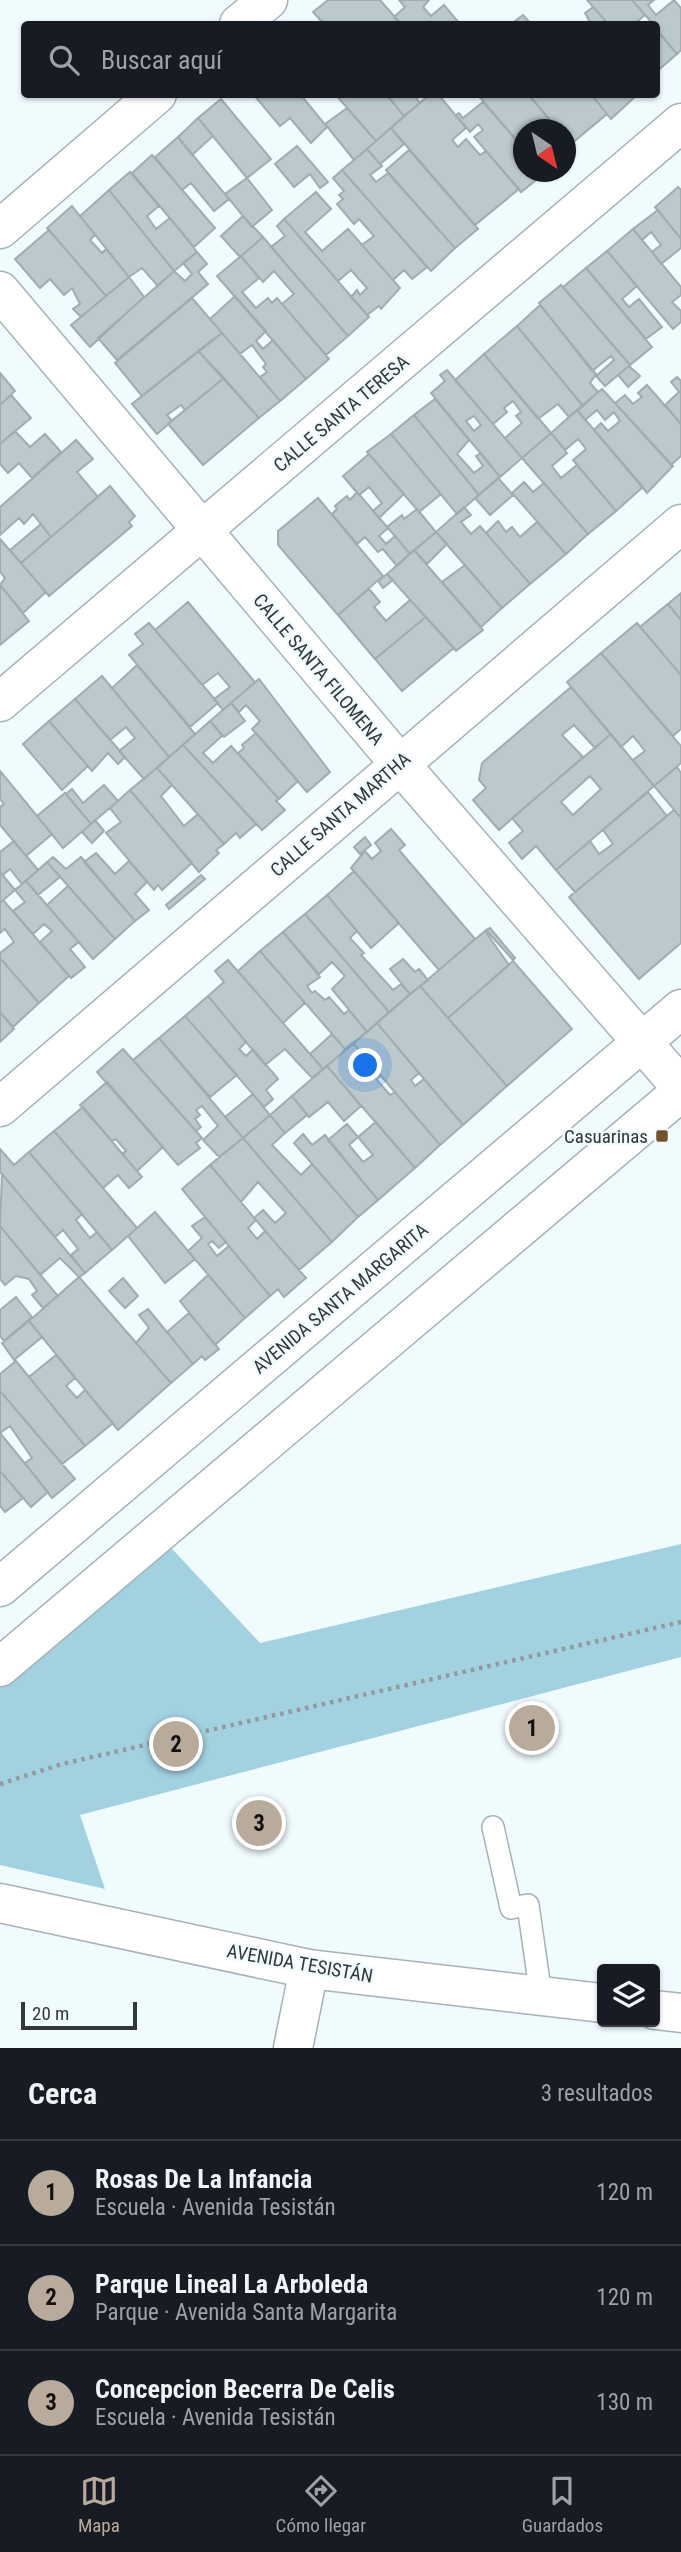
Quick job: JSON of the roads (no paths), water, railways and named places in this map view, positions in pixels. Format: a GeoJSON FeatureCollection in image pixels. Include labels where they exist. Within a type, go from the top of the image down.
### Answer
{"type":"FeatureCollection","features":[{"type":"Feature","properties":{"kind":"street"},"geometry":{"type":"LineString","coordinates":[[243,21],[268,0]]}},
{"type":"Feature","properties":{"kind":"street"},"geometry":{"type":"LineString","coordinates":[[0,229],[152,98]]}},
{"type":"Feature","properties":{"kind":"street","name":"CALLE SANTA TERESA"},"geometry":{"type":"LineString","coordinates":[[0,702],[681,123]]}},
{"type":"Feature","properties":{"kind":"street","name":"CALLE SANTA FILOMENA"},"geometry":{"type":"LineString","coordinates":[[0,291],[201,531],[681,1089]]}},
{"type":"Feature","properties":{"kind":"street","name":"CALLE SANTA MARTHA"},"geometry":{"type":"LineString","coordinates":[[0,1107],[681,524]]}},
{"type":"Feature","properties":{"kind":"street","name":"AVENIDA SANTA MARGARITA"},"geometry":{"type":"LineString","coordinates":[[0,1587],[681,1009]]}},
{"type":"Feature","properties":{"kind":"street"},"geometry":{"type":"LineString","coordinates":[[0,1667],[681,1089]]}},
{"type":"Feature","properties":{"kind":"street","name":"AVENIDA TESISTÁN"},"geometry":{"type":"LineString","coordinates":[[0,1903],[309,1969],[597,2003]]}},
{"type":"Feature","properties":{"kind":"street"},"geometry":{"type":"LineString","coordinates":[[293,2048],[309,1969]]}},
{"type":"Feature","properties":{"kind":"street"},"geometry":{"type":"LineString","coordinates":[[660,2011],[681,2013]]}},
{"type":"Feature","properties":{"kind":"lane"},"geometry":{"type":"LineString","coordinates":[[492,1827],[511,1908],[528,1905],[541,1996]]}},
{"type":"Feature","properties":{"kind":"place","name":"Casuarinas"},"geometry":{"type":"Point","coordinates":[662,1136]}},
{"type":"Feature","properties":{"kind":"place","name":"Rosas De La Infancia"},"geometry":{"type":"Point","coordinates":[532,1728]}},
{"type":"Feature","properties":{"kind":"place","name":"Parque Lineal La Arboleda"},"geometry":{"type":"Point","coordinates":[176,1744]}},
{"type":"Feature","properties":{"kind":"place","name":"Concepcion Becerra De Celis"},"geometry":{"type":"Point","coordinates":[259,1823]}}]}
